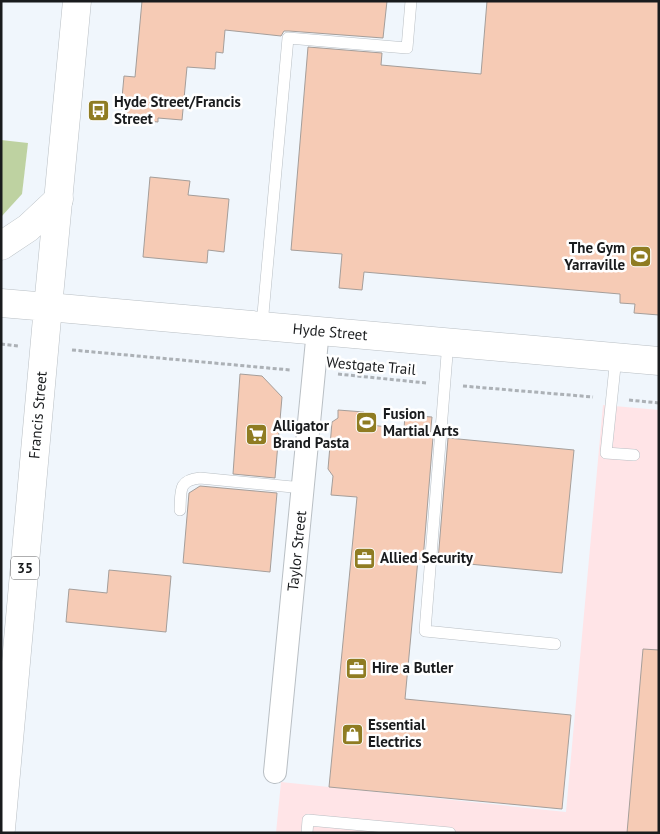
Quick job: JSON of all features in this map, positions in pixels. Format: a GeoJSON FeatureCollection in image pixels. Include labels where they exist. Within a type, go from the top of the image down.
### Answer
{"type":"FeatureCollection","features":[{"type":"Feature","properties":{"kind":"main road","name":"Francis Street"},"geometry":{"type":"LineString","coordinates":[[1,829],[77,1]]}},
{"type":"Feature","properties":{"kind":"main road"},"geometry":{"type":"LineString","coordinates":[[1,246],[28,228],[59,199]]}},
{"type":"Feature","properties":{"kind":"main road","name":"Hyde Street"},"geometry":{"type":"LineString","coordinates":[[1,303],[659,361]]}},
{"type":"Feature","properties":{"kind":"street","name":"Taylor Street"},"geometry":{"type":"LineString","coordinates":[[275,772],[318,330]]}},
{"type":"Feature","properties":{"kind":"lane"},"geometry":{"type":"LineString","coordinates":[[262,325],[288,38],[407,48],[412,1]]}},
{"type":"Feature","properties":{"kind":"lane"},"geometry":{"type":"LineString","coordinates":[[448,342],[425,631],[555,644]]}},
{"type":"Feature","properties":{"kind":"lane"},"geometry":{"type":"LineString","coordinates":[[616,358],[606,453],[634,455]]}},
{"type":"Feature","properties":{"kind":"lane"},"geometry":{"type":"LineString","coordinates":[[180,510],[182,488],[184,483],[191,479],[200,478],[303,488]]}},
{"type":"Feature","properties":{"kind":"lane"},"geometry":{"type":"LineString","coordinates":[[307,833],[308,820],[450,833]]}},
{"type":"Feature","properties":{"kind":"path"},"geometry":{"type":"LineString","coordinates":[[1,344],[12,345]]}},
{"type":"Feature","properties":{"kind":"path","name":"Westgate Trail"},"geometry":{"type":"LineString","coordinates":[[81,351],[659,402]]}},
{"type":"Feature","properties":{"kind":"shaded area"},"geometry":{"type":"Polygon","coordinates":[[[603,405],[659,410],[659,833],[276,833],[281,782],[566,812],[603,405]]]}},
{"type":"Feature","properties":{"kind":"green space"},"geometry":{"type":"Polygon","coordinates":[[[1,140],[28,143],[22,194],[1,217],[1,140]]]}},
{"type":"Feature","properties":{"kind":"building"},"geometry":{"type":"Polygon","coordinates":[[[142,1],[387,1],[383,38],[289,31],[284,31],[281,36],[225,30],[223,53],[216,52],[215,69],[187,67],[182,120],[158,118],[158,122],[126,119],[127,109],[121,109],[124,76],[135,77],[142,1]]]}},
{"type":"Feature","properties":{"kind":"building"},"geometry":{"type":"Polygon","coordinates":[[[487,1],[659,1],[659,315],[634,313],[635,304],[620,303],[620,294],[364,272],[362,290],[339,288],[342,254],[291,250],[308,47],[382,53],[381,65],[481,74],[487,1]]]}},
{"type":"Feature","properties":{"kind":"building"},"geometry":{"type":"Polygon","coordinates":[[[150,177],[190,181],[188,195],[229,199],[224,252],[208,250],[207,263],[143,257],[150,177]]]}},
{"type":"Feature","properties":{"kind":"building","name":"Alligator Brand Pasta"},"geometry":{"type":"Polygon","coordinates":[[[240,374],[262,376],[282,397],[275,478],[233,474],[240,374]]]}},
{"type":"Feature","properties":{"kind":"building"},"geometry":{"type":"Polygon","coordinates":[[[338,410],[364,412],[363,424],[404,429],[405,415],[432,417],[430,437],[433,437],[423,560],[418,559],[405,699],[571,715],[562,809],[329,787],[357,497],[331,495],[333,476],[328,469],[332,422],[338,418],[338,410]]]}},
{"type":"Feature","properties":{"kind":"building"},"geometry":{"type":"Polygon","coordinates":[[[448,438],[574,450],[562,573],[438,561],[448,438]]]}},
{"type":"Feature","properties":{"kind":"building"},"geometry":{"type":"Polygon","coordinates":[[[200,486],[277,493],[270,572],[183,563],[189,493],[200,486]]]}},
{"type":"Feature","properties":{"kind":"building"},"geometry":{"type":"Polygon","coordinates":[[[109,570],[171,576],[166,632],[66,622],[69,589],[107,593],[109,570]]]}},
{"type":"Feature","properties":{"kind":"building"},"geometry":{"type":"Polygon","coordinates":[[[643,649],[659,650],[659,833],[627,833],[643,649]]]}},
{"type":"Feature","properties":{"kind":"place","name":"Hyde Street/Francis Street"},"geometry":{"type":"Point","coordinates":[98,111]}},
{"type":"Feature","properties":{"kind":"place","name":"The Gym Yarraville"},"geometry":{"type":"Point","coordinates":[641,257]}},
{"type":"Feature","properties":{"kind":"place","name":"Fusion Martial Arts"},"geometry":{"type":"Point","coordinates":[367,423]}},
{"type":"Feature","properties":{"kind":"place","name":"Alligator Brand Pasta"},"geometry":{"type":"Point","coordinates":[257,435]}},
{"type":"Feature","properties":{"kind":"place","name":"Allied Security"},"geometry":{"type":"Point","coordinates":[364,558]}},
{"type":"Feature","properties":{"kind":"place","name":"Hire a Butler"},"geometry":{"type":"Point","coordinates":[356,668]}},
{"type":"Feature","properties":{"kind":"place","name":"Essential Electrics"},"geometry":{"type":"Point","coordinates":[352,734]}}]}
